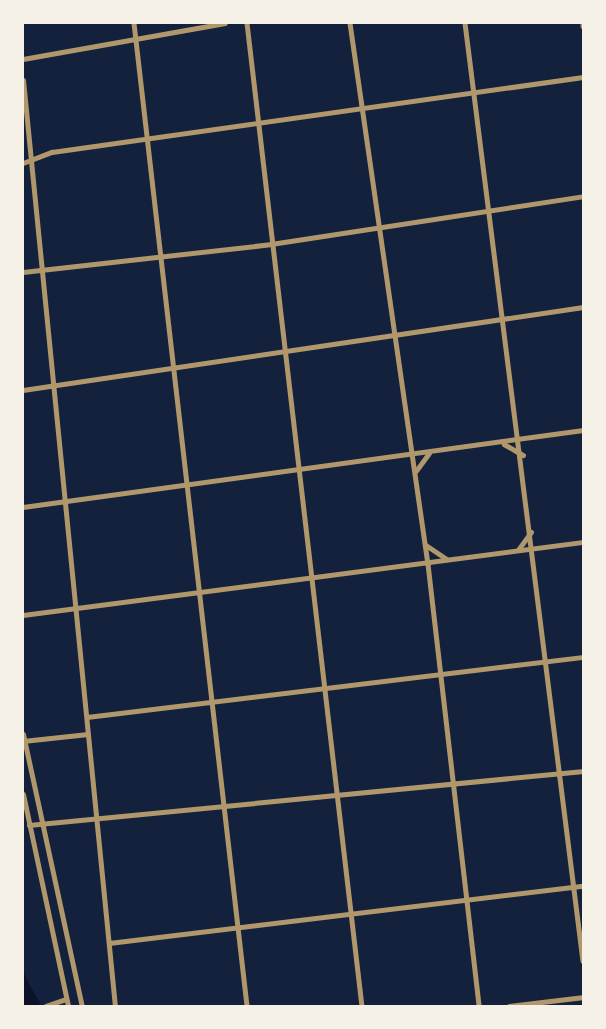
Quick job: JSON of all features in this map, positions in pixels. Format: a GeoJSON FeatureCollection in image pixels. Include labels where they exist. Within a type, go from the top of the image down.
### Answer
{"type":"FeatureCollection","features":[{"type":"Feature","properties":{"kind":"street"},"geometry":{"type":"LineString","coordinates":[[134,23],[247,1006]]}},
{"type":"Feature","properties":{"kind":"street"},"geometry":{"type":"LineString","coordinates":[[23,59],[225,23]]}},
{"type":"Feature","properties":{"kind":"street"},"geometry":{"type":"LineString","coordinates":[[247,23],[362,1006]]}},
{"type":"Feature","properties":{"kind":"street"},"geometry":{"type":"LineString","coordinates":[[350,23],[411,453],[416,472],[479,1006]]}},
{"type":"Feature","properties":{"kind":"street"},"geometry":{"type":"LineString","coordinates":[[465,23],[550,662],[583,961]]}},
{"type":"Feature","properties":{"kind":"street"},"geometry":{"type":"LineString","coordinates":[[23,163],[32,159],[147,139],[583,77]]}},
{"type":"Feature","properties":{"kind":"street"},"geometry":{"type":"LineString","coordinates":[[23,80],[56,384],[115,1006]]}},
{"type":"Feature","properties":{"kind":"street"},"geometry":{"type":"LineString","coordinates":[[23,272],[271,244],[583,195]]}},
{"type":"Feature","properties":{"kind":"street"},"geometry":{"type":"LineString","coordinates":[[23,390],[583,307]]}},
{"type":"Feature","properties":{"kind":"street"},"geometry":{"type":"LineString","coordinates":[[23,507],[583,430]]}},
{"type":"Feature","properties":{"kind":"street"},"geometry":{"type":"LineString","coordinates":[[500,443],[523,456]]}},
{"type":"Feature","properties":{"kind":"street"},"geometry":{"type":"LineString","coordinates":[[416,472],[430,453]]}},
{"type":"Feature","properties":{"kind":"street"},"geometry":{"type":"LineString","coordinates":[[517,551],[532,531]]}},
{"type":"Feature","properties":{"kind":"street"},"geometry":{"type":"LineString","coordinates":[[23,615],[583,542]]}},
{"type":"Feature","properties":{"kind":"street"},"geometry":{"type":"LineString","coordinates":[[425,545],[450,560]]}},
{"type":"Feature","properties":{"kind":"street"},"geometry":{"type":"LineString","coordinates":[[87,717],[583,657]]}},
{"type":"Feature","properties":{"kind":"street"},"geometry":{"type":"LineString","coordinates":[[82,1006],[23,738],[88,734]]}},
{"type":"Feature","properties":{"kind":"street"},"geometry":{"type":"LineString","coordinates":[[29,825],[583,771]]}},
{"type":"Feature","properties":{"kind":"street"},"geometry":{"type":"LineString","coordinates":[[23,794],[68,1006]]}},
{"type":"Feature","properties":{"kind":"street"},"geometry":{"type":"LineString","coordinates":[[109,943],[583,886]]}},
{"type":"Feature","properties":{"kind":"street"},"geometry":{"type":"LineString","coordinates":[[509,1006],[583,997]]}},
{"type":"Feature","properties":{"kind":"street"},"geometry":{"type":"LineString","coordinates":[[48,1005],[65,999]]}},
{"type":"Feature","properties":{"kind":"water"},"geometry":{"type":"Polygon","coordinates":[[[23,969],[27,980],[42,1006],[23,1006],[23,969]]]}}]}
